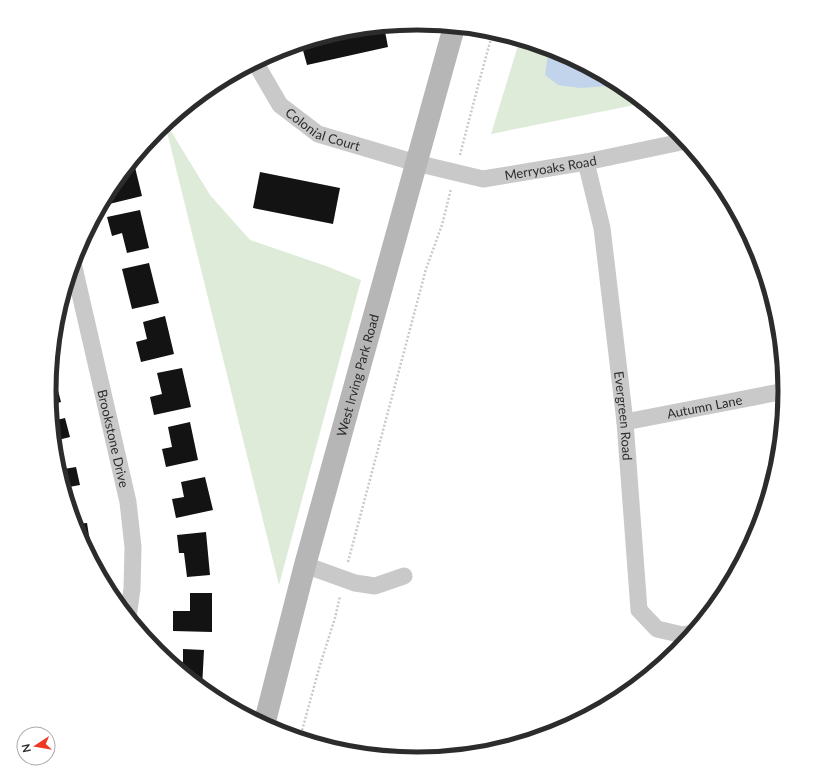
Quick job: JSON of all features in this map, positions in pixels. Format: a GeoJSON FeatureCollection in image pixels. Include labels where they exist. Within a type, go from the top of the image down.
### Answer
{"type":"FeatureCollection","features":[{"type":"Feature","properties":{"kind":"main road","name":"West Irving Park Road"},"geometry":{"type":"LineString","coordinates":[[266,719],[305,565],[453,32]]}},
{"type":"Feature","properties":{"kind":"street","name":"Colonial Court"},"geometry":{"type":"LineString","coordinates":[[258,67],[280,105],[318,134],[416,163]]}},
{"type":"Feature","properties":{"kind":"street","name":"Merryoaks Road"},"geometry":{"type":"LineString","coordinates":[[416,163],[483,179],[586,162],[678,143]]}},
{"type":"Feature","properties":{"kind":"street","name":"Evergreen Road"},"geometry":{"type":"LineString","coordinates":[[586,162],[602,228],[625,422],[640,610],[657,629],[683,635]]}},
{"type":"Feature","properties":{"kind":"street","name":"Brookstone Drive"},"geometry":{"type":"LineString","coordinates":[[75,274],[128,502],[133,547],[132,589],[129,609]]}},
{"type":"Feature","properties":{"kind":"street","name":"Autumn Lane"},"geometry":{"type":"LineString","coordinates":[[625,422],[778,392]]}},
{"type":"Feature","properties":{"kind":"street"},"geometry":{"type":"LineString","coordinates":[[305,565],[344,579],[375,586],[404,576]]}},
{"type":"Feature","properties":{"kind":"path"},"geometry":{"type":"LineString","coordinates":[[301,733],[320,665],[335,618],[426,270],[442,225],[491,38]]}},
{"type":"Feature","properties":{"kind":"green space"},"geometry":{"type":"Polygon","coordinates":[[[518,45],[555,57],[577,67],[598,78],[636,105],[491,134],[518,45]]]}},
{"type":"Feature","properties":{"kind":"green space"},"geometry":{"type":"Polygon","coordinates":[[[170,129],[210,195],[250,240],[326,266],[361,280],[279,585],[167,131],[170,129]]]}},
{"type":"Feature","properties":{"kind":"water"},"geometry":{"type":"Polygon","coordinates":[[[548,54],[577,67],[610,86],[580,88],[558,85],[545,75],[548,54]]]}},
{"type":"Feature","properties":{"kind":"building"},"geometry":{"type":"Polygon","coordinates":[[[385,32],[388,47],[307,65],[303,49],[347,37],[385,32]]]}},
{"type":"Feature","properties":{"kind":"building"},"geometry":{"type":"Polygon","coordinates":[[[135,166],[142,196],[108,204],[135,166]]]}},
{"type":"Feature","properties":{"kind":"building"},"geometry":{"type":"Polygon","coordinates":[[[260,172],[340,188],[333,224],[253,208],[260,172]]]}},
{"type":"Feature","properties":{"kind":"building"},"geometry":{"type":"Polygon","coordinates":[[[140,210],[149,248],[127,253],[122,233],[112,236],[107,217],[140,210]]]}},
{"type":"Feature","properties":{"kind":"building"},"geometry":{"type":"Polygon","coordinates":[[[149,263],[159,303],[132,309],[122,269],[149,263]]]}},
{"type":"Feature","properties":{"kind":"building"},"geometry":{"type":"Polygon","coordinates":[[[165,316],[174,354],[141,362],[136,342],[147,339],[143,322],[165,316]]]}},
{"type":"Feature","properties":{"kind":"building"},"geometry":{"type":"Polygon","coordinates":[[[182,368],[191,407],[154,415],[150,397],[162,394],[157,373],[182,368]]]}},
{"type":"Feature","properties":{"kind":"building"},"geometry":{"type":"Polygon","coordinates":[[[56,384],[61,402],[57,403],[56,384]]]}},
{"type":"Feature","properties":{"kind":"building"},"geometry":{"type":"Polygon","coordinates":[[[65,418],[70,437],[59,440],[57,420],[65,418]]]}},
{"type":"Feature","properties":{"kind":"building"},"geometry":{"type":"Polygon","coordinates":[[[190,422],[198,460],[166,467],[162,449],[172,447],[168,427],[190,422]]]}},
{"type":"Feature","properties":{"kind":"building"},"geometry":{"type":"Polygon","coordinates":[[[76,467],[80,485],[69,488],[65,469],[76,467]]]}},
{"type":"Feature","properties":{"kind":"building"},"geometry":{"type":"Polygon","coordinates":[[[205,477],[213,510],[176,518],[172,499],[184,497],[181,482],[205,477]]]}},
{"type":"Feature","properties":{"kind":"building"},"geometry":{"type":"Polygon","coordinates":[[[87,523],[90,542],[89,542],[81,524],[87,523]]]}},
{"type":"Feature","properties":{"kind":"building"},"geometry":{"type":"Polygon","coordinates":[[[206,532],[210,575],[187,577],[184,553],[179,553],[177,535],[206,532]]]}},
{"type":"Feature","properties":{"kind":"building"},"geometry":{"type":"Polygon","coordinates":[[[190,593],[212,593],[212,632],[173,631],[173,611],[190,611],[190,593]]]}},
{"type":"Feature","properties":{"kind":"building"},"geometry":{"type":"Polygon","coordinates":[[[183,649],[204,650],[202,681],[179,662],[183,662],[183,649]]]}}]}
